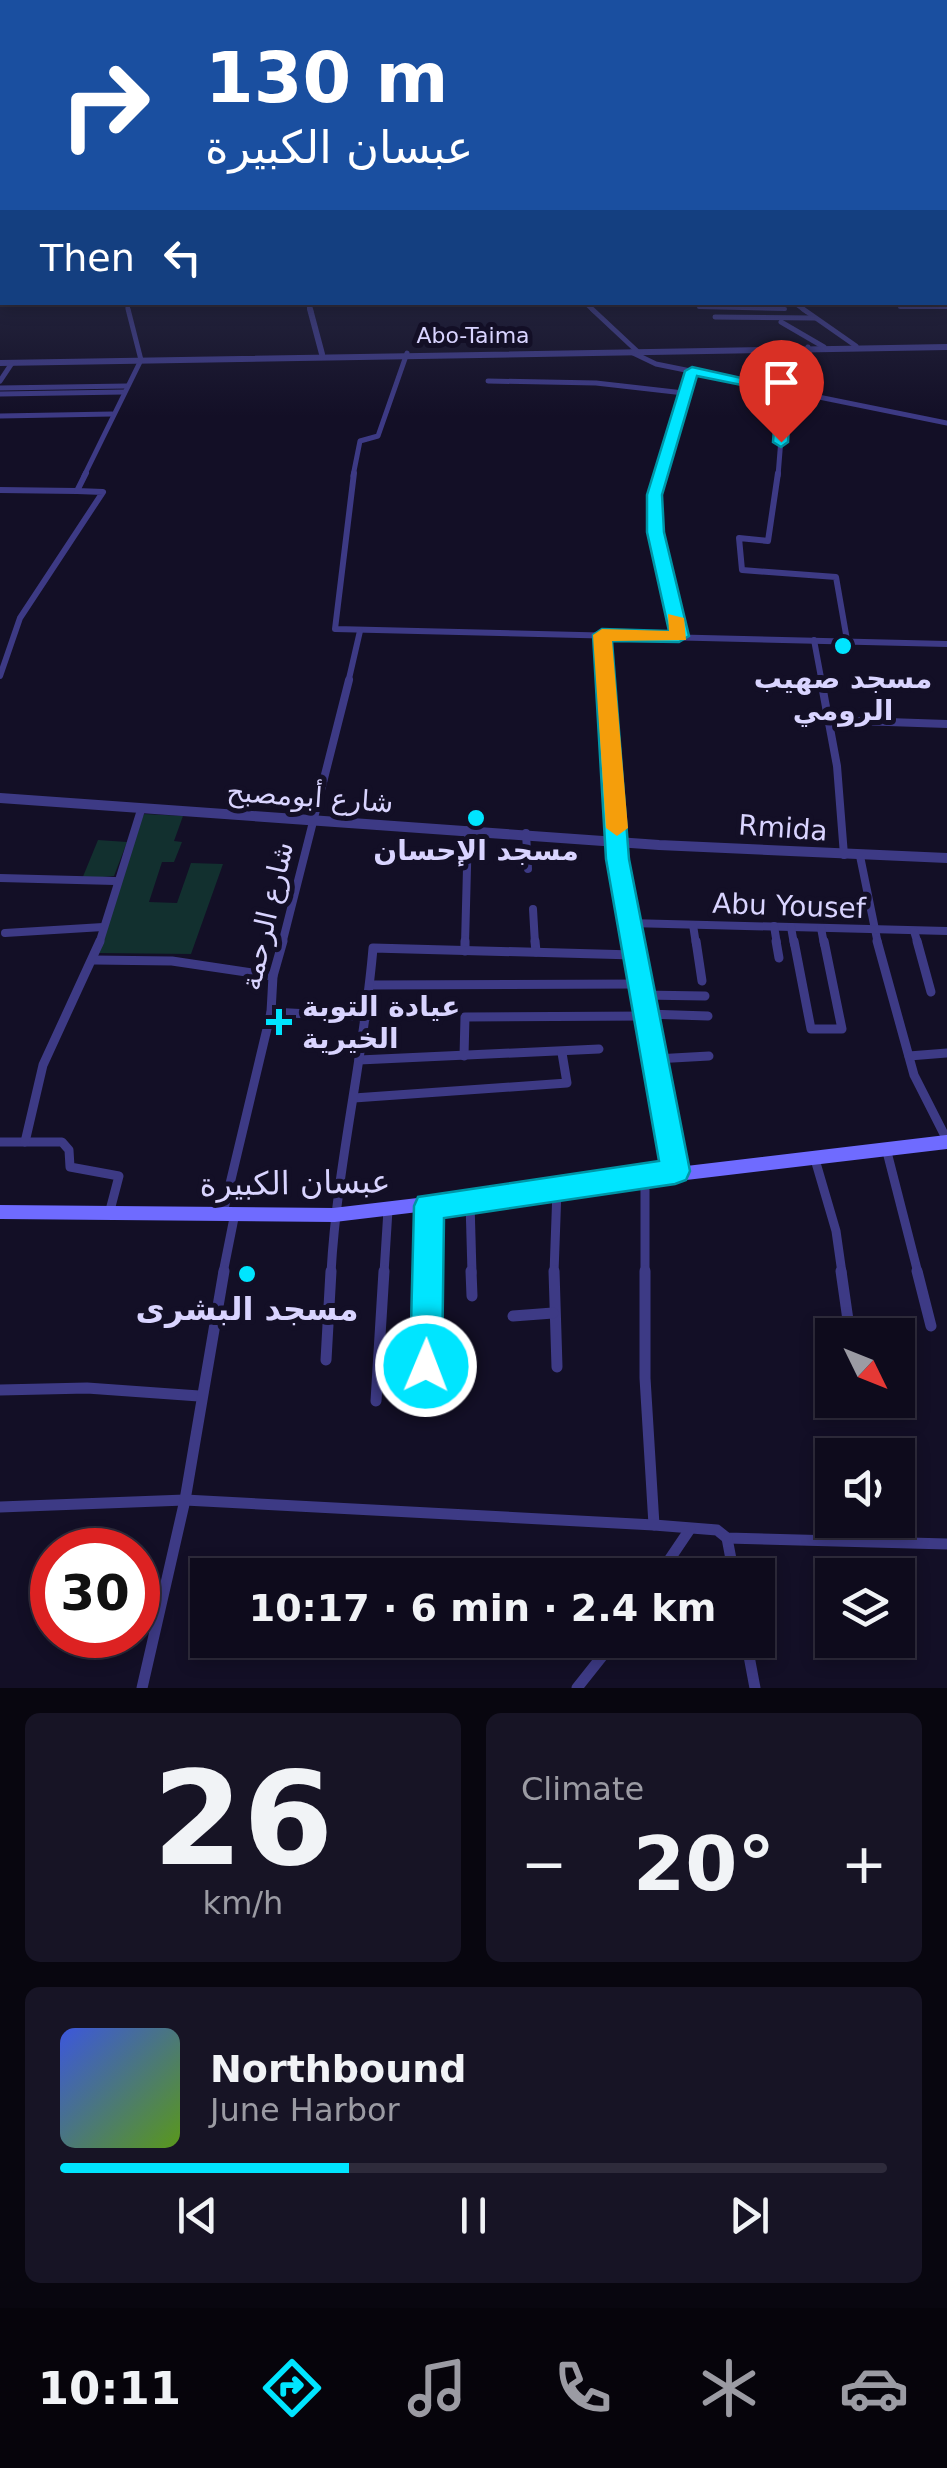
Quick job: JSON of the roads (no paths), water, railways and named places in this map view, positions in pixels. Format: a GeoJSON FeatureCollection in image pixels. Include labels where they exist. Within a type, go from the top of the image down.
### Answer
{"type":"FeatureCollection","features":[{"type":"Feature","properties":{"kind":"main road","name":"عبسان الكبيرة"},"geometry":{"type":"LineString","coordinates":[[0,1212],[334,1215],[470,1202],[675,1171],[947,1141]]}},
{"type":"Feature","properties":{"kind":"street"},"geometry":{"type":"LineString","coordinates":[[77,490],[142,360],[127,305]]}},
{"type":"Feature","properties":{"kind":"street"},"geometry":{"type":"LineString","coordinates":[[309,305],[322,354]]}},
{"type":"Feature","properties":{"kind":"street"},"geometry":{"type":"LineString","coordinates":[[587,305],[634,352],[656,364],[947,423]]}},
{"type":"Feature","properties":{"kind":"street"},"geometry":{"type":"LineString","coordinates":[[797,305],[856,346]]}},
{"type":"Feature","properties":{"kind":"street"},"geometry":{"type":"LineString","coordinates":[[699,306],[785,309]]}},
{"type":"Feature","properties":{"kind":"street"},"geometry":{"type":"LineString","coordinates":[[900,307],[947,307]]}},
{"type":"Feature","properties":{"kind":"street"},"geometry":{"type":"LineString","coordinates":[[715,317],[816,318]]}},
{"type":"Feature","properties":{"kind":"street"},"geometry":{"type":"LineString","coordinates":[[764,322],[787,322],[824,347]]}},
{"type":"Feature","properties":{"kind":"street"},"geometry":{"type":"LineString","coordinates":[[808,347],[817,396]]}},
{"type":"Feature","properties":{"kind":"street","name":"Abo-Taima"},"geometry":{"type":"LineString","coordinates":[[0,363],[322,354],[947,348]]}},
{"type":"Feature","properties":{"kind":"street"},"geometry":{"type":"LineString","coordinates":[[407,353],[378,436],[360,441],[350,492],[335,629],[947,644]]}},
{"type":"Feature","properties":{"kind":"street"},"geometry":{"type":"LineString","coordinates":[[0,381],[12,362]]}},
{"type":"Feature","properties":{"kind":"street"},"geometry":{"type":"LineString","coordinates":[[679,636],[656,532],[654,495],[692,371]]}},
{"type":"Feature","properties":{"kind":"street"},"geometry":{"type":"LineString","coordinates":[[488,381],[596,384],[684,392]]}},
{"type":"Feature","properties":{"kind":"street"},"geometry":{"type":"LineString","coordinates":[[0,391],[126,389]]}},
{"type":"Feature","properties":{"kind":"street"},"geometry":{"type":"LineString","coordinates":[[784,389],[776,500],[768,541],[739,538],[742,570],[836,577],[847,640]]}},
{"type":"Feature","properties":{"kind":"street"},"geometry":{"type":"LineString","coordinates":[[0,416],[112,414]]}},
{"type":"Feature","properties":{"kind":"street"},"geometry":{"type":"LineString","coordinates":[[0,490],[103,492],[11,635],[0,676]]}},
{"type":"Feature","properties":{"kind":"street","name":"شارع الرحمة"},"geometry":{"type":"LineString","coordinates":[[142,1688],[185,1500],[229,1213],[271,1012],[274,976],[360,630]]}},
{"type":"Feature","properties":{"kind":"street"},"geometry":{"type":"LineString","coordinates":[[602,635],[616,841],[675,1171]]}},
{"type":"Feature","properties":{"kind":"street"},"geometry":{"type":"LineString","coordinates":[[814,640],[830,720],[844,854]]}},
{"type":"Feature","properties":{"kind":"street"},"geometry":{"type":"LineString","coordinates":[[830,720],[947,724]]}},
{"type":"Feature","properties":{"kind":"street","name":"شارع أبومصبح"},"geometry":{"type":"LineString","coordinates":[[0,798],[616,841]]}},
{"type":"Feature","properties":{"kind":"street"},"geometry":{"type":"LineString","coordinates":[[24,1142],[44,1065],[94,960],[141,810]]}},
{"type":"Feature","properties":{"kind":"street"},"geometry":{"type":"LineString","coordinates":[[465,951],[468,830]]}},
{"type":"Feature","properties":{"kind":"street"},"geometry":{"type":"LineString","coordinates":[[526,832],[528,868]]}},
{"type":"Feature","properties":{"kind":"street","name":"Rmida"},"geometry":{"type":"LineString","coordinates":[[616,841],[947,858]]}},
{"type":"Feature","properties":{"kind":"street"},"geometry":{"type":"LineString","coordinates":[[860,856],[910,1056],[932,1117],[947,1141]]}},
{"type":"Feature","properties":{"kind":"street"},"geometry":{"type":"LineString","coordinates":[[0,878],[116,881]]}},
{"type":"Feature","properties":{"kind":"street"},"geometry":{"type":"LineString","coordinates":[[533,910],[536,952]]}},
{"type":"Feature","properties":{"kind":"street","name":"Abu Yousef"},"geometry":{"type":"LineString","coordinates":[[629,924],[947,932]]}},
{"type":"Feature","properties":{"kind":"street"},"geometry":{"type":"LineString","coordinates":[[693,925],[702,980]]}},
{"type":"Feature","properties":{"kind":"street"},"geometry":{"type":"LineString","coordinates":[[774,926],[779,958]]}},
{"type":"Feature","properties":{"kind":"street"},"geometry":{"type":"LineString","coordinates":[[791,927],[811,1029],[842,1029],[821,928]]}},
{"type":"Feature","properties":{"kind":"street"},"geometry":{"type":"LineString","coordinates":[[0,944],[2,932],[103,928]]}},
{"type":"Feature","properties":{"kind":"street"},"geometry":{"type":"LineString","coordinates":[[914,931],[931,992]]}},
{"type":"Feature","properties":{"kind":"street"},"geometry":{"type":"LineString","coordinates":[[326,1360],[334,1215],[367,1017],[373,948],[634,955]]}},
{"type":"Feature","properties":{"kind":"street"},"geometry":{"type":"LineString","coordinates":[[94,960],[172,961],[274,976]]}},
{"type":"Feature","properties":{"kind":"street"},"geometry":{"type":"LineString","coordinates":[[370,985],[641,990],[705,996]]}},
{"type":"Feature","properties":{"kind":"street"},"geometry":{"type":"LineString","coordinates":[[271,1012],[367,1017]]}},
{"type":"Feature","properties":{"kind":"street"},"geometry":{"type":"LineString","coordinates":[[464,1056],[465,1017],[708,1016]]}},
{"type":"Feature","properties":{"kind":"street"},"geometry":{"type":"LineString","coordinates":[[359,1060],[599,1050]]}},
{"type":"Feature","properties":{"kind":"street"},"geometry":{"type":"LineString","coordinates":[[354,1098],[568,1083],[562,1053]]}},
{"type":"Feature","properties":{"kind":"street"},"geometry":{"type":"LineString","coordinates":[[910,1056],[947,1053]]}},
{"type":"Feature","properties":{"kind":"street"},"geometry":{"type":"LineString","coordinates":[[655,1059],[710,1056]]}},
{"type":"Feature","properties":{"kind":"street"},"geometry":{"type":"LineString","coordinates":[[0,1142],[62,1142],[68,1150],[70,1167],[120,1176],[109,1214]]}},
{"type":"Feature","properties":{"kind":"street"},"geometry":{"type":"LineString","coordinates":[[886,1148],[931,1326]]}},
{"type":"Feature","properties":{"kind":"street"},"geometry":{"type":"LineString","coordinates":[[814,1156],[836,1232],[849,1318]]}},
{"type":"Feature","properties":{"kind":"street"},"geometry":{"type":"LineString","coordinates":[[645,1175],[645,1378],[654,1525]]}},
{"type":"Feature","properties":{"kind":"street"},"geometry":{"type":"LineString","coordinates":[[557,1190],[553,1313],[557,1366]]}},
{"type":"Feature","properties":{"kind":"street"},"geometry":{"type":"LineString","coordinates":[[470,1202],[472,1296]]}},
{"type":"Feature","properties":{"kind":"street"},"geometry":{"type":"LineString","coordinates":[[426,1366],[429,1206]]}},
{"type":"Feature","properties":{"kind":"street"},"geometry":{"type":"LineString","coordinates":[[376,1401],[388,1210]]}},
{"type":"Feature","properties":{"kind":"street"},"geometry":{"type":"LineString","coordinates":[[513,1316],[553,1313]]}},
{"type":"Feature","properties":{"kind":"street"},"geometry":{"type":"LineString","coordinates":[[0,1390],[87,1388],[199,1396]]}},
{"type":"Feature","properties":{"kind":"street"},"geometry":{"type":"LineString","coordinates":[[0,1507],[185,1500],[654,1525],[717,1530],[728,1538],[947,1544]]}},
{"type":"Feature","properties":{"kind":"street"},"geometry":{"type":"LineString","coordinates":[[670,1558],[690,1529]]}},
{"type":"Feature","properties":{"kind":"street"},"geometry":{"type":"LineString","coordinates":[[728,1538],[731,1558]]}},
{"type":"Feature","properties":{"kind":"street"},"geometry":{"type":"LineString","coordinates":[[576,1688],[600,1658]]}},
{"type":"Feature","properties":{"kind":"street"},"geometry":{"type":"LineString","coordinates":[[749,1658],[755,1688]]}},
{"type":"Feature","properties":{"kind":"place","name":"مسجد صهيب الرومي"},"geometry":{"type":"Point","coordinates":[843,646]}},
{"type":"Feature","properties":{"kind":"place","name":"مسجد الإحسان"},"geometry":{"type":"Point","coordinates":[476,818]}},
{"type":"Feature","properties":{"kind":"place","name":"عيادة التوبة الخيرية"},"geometry":{"type":"Point","coordinates":[279,1022]}},
{"type":"Feature","properties":{"kind":"place","name":"مسجد البشرى"},"geometry":{"type":"Point","coordinates":[247,1274]}}]}
